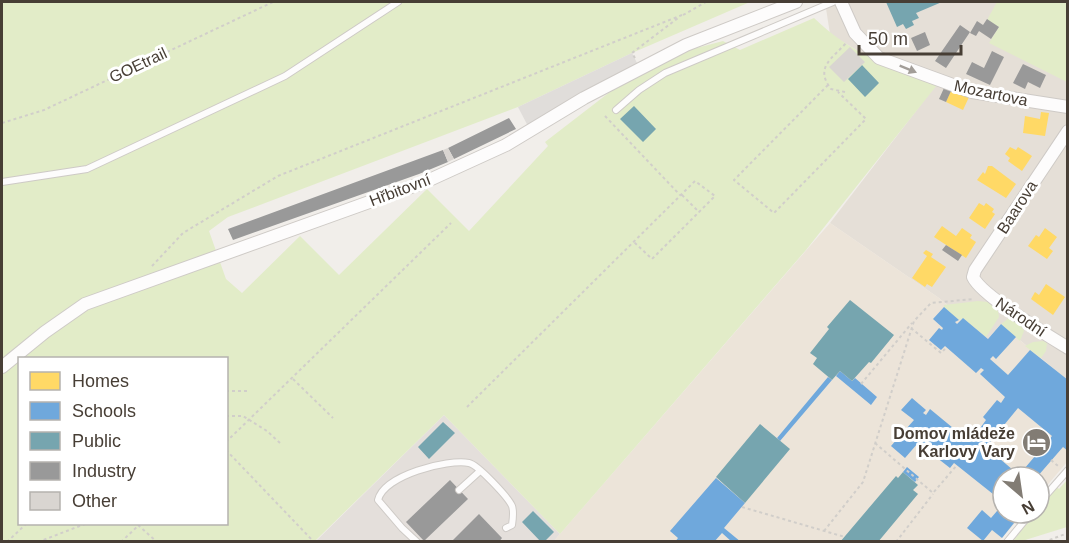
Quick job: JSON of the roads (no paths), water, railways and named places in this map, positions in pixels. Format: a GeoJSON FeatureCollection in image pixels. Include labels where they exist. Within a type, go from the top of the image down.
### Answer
{"type":"FeatureCollection","features":[{"type":"Feature","properties":{"kind":"street","name":"Hřbitovní"},"geometry":{"type":"LineString","coordinates":[[2,367],[45,332],[85,304],[425,182],[506,145],[584,98],[686,45],[796,2]]}},
{"type":"Feature","properties":{"kind":"street","name":"Mozartova"},"geometry":{"type":"LineString","coordinates":[[841,2],[855,33],[879,58],[972,92],[1068,107]]}},
{"type":"Feature","properties":{"kind":"street","name":"Baarova"},"geometry":{"type":"LineString","coordinates":[[976,285],[973,277],[975,270],[1068,131]]}},
{"type":"Feature","properties":{"kind":"street","name":"Národní"},"geometry":{"type":"LineString","coordinates":[[976,285],[1068,348]]}},
{"type":"Feature","properties":{"kind":"lane"},"geometry":{"type":"LineString","coordinates":[[2,182],[87,169],[285,76],[398,2]]}},
{"type":"Feature","properties":{"kind":"lane"},"geometry":{"type":"LineString","coordinates":[[616,110],[639,90],[665,73],[833,2]]}},
{"type":"Feature","properties":{"kind":"lane"},"geometry":{"type":"LineString","coordinates":[[417,542],[378,500],[380,494],[404,476],[455,462],[473,464],[511,503],[514,512],[512,525],[506,528]]}},
{"type":"Feature","properties":{"kind":"lane"},"geometry":{"type":"LineString","coordinates":[[1051,489],[1068,470]]}},
{"type":"Feature","properties":{"kind":"lane"},"geometry":{"type":"LineString","coordinates":[[459,490],[480,471]]}},
{"type":"Feature","properties":{"kind":"lane"},"geometry":{"type":"LineString","coordinates":[[1007,542],[1021,525]]}},
{"type":"Feature","properties":{"kind":"place","name":"Domov mládeže Karlovy Vary"},"geometry":{"type":"Point","coordinates":[1036,442]}}]}
